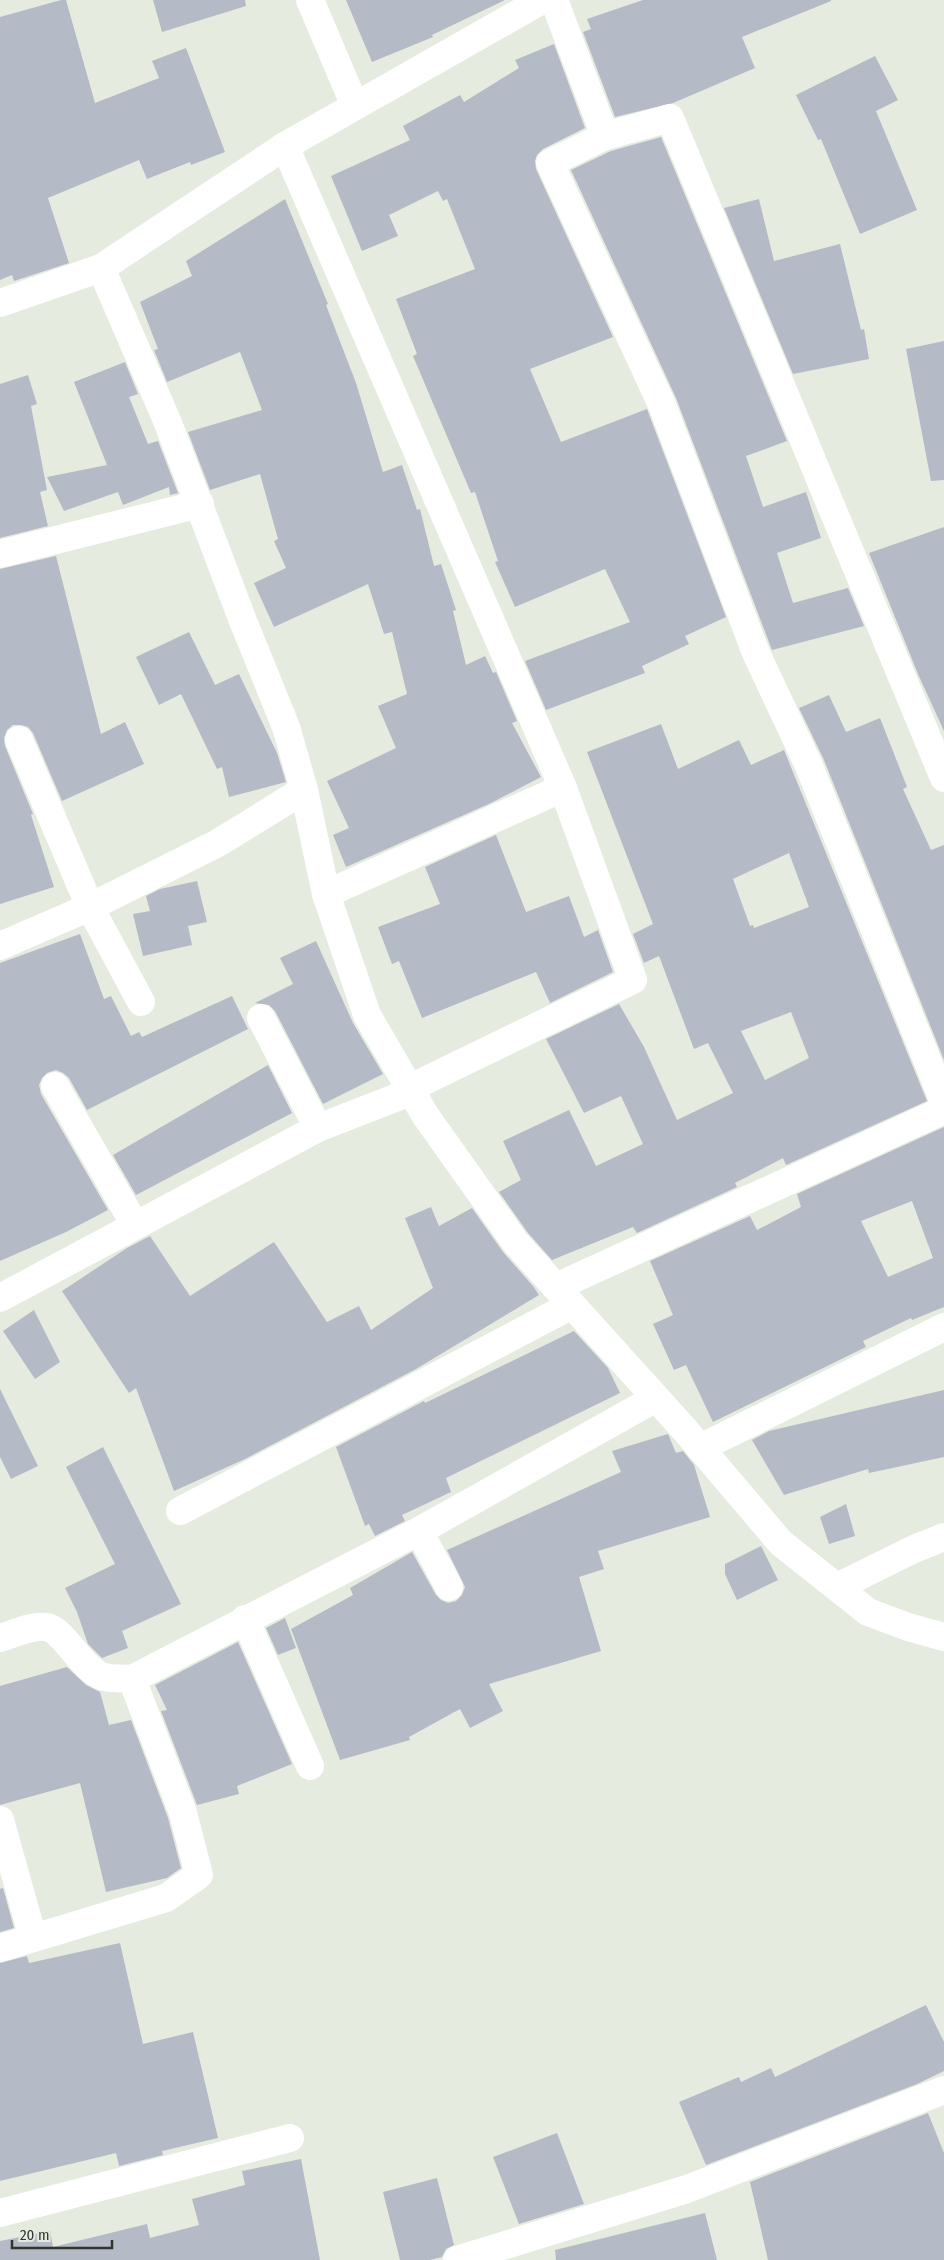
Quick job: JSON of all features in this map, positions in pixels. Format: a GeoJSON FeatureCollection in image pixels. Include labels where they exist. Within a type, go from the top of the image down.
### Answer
{"type":"FeatureCollection","features":[{"type":"Feature","properties":{"kind":"street"},"geometry":{"type":"LineString","coordinates":[[310,0],[356,106]]}},
{"type":"Feature","properties":{"kind":"street"},"geometry":{"type":"LineString","coordinates":[[0,303],[101,268],[285,146],[542,0]]}},
{"type":"Feature","properties":{"kind":"street"},"geometry":{"type":"LineString","coordinates":[[554,0],[605,136]]}},
{"type":"Feature","properties":{"kind":"street"},"geometry":{"type":"LineString","coordinates":[[944,778],[670,118],[605,136],[550,162],[662,405],[756,653],[809,766],[944,1102]]}},
{"type":"Feature","properties":{"kind":"street"},"geometry":{"type":"LineString","coordinates":[[0,1298],[318,1128],[412,1090],[633,980],[563,788],[285,146]]}},
{"type":"Feature","properties":{"kind":"street"},"geometry":{"type":"LineString","coordinates":[[101,268],[200,504],[243,621],[286,727],[304,790],[326,894],[367,1015],[425,1115],[516,1243],[656,1398],[782,1543],[868,1612],[908,1627],[944,1637]]}},
{"type":"Feature","properties":{"kind":"street"},"geometry":{"type":"LineString","coordinates":[[0,554],[200,504]]}},
{"type":"Feature","properties":{"kind":"street"},"geometry":{"type":"LineString","coordinates":[[19,740],[90,908],[141,1002]]}},
{"type":"Feature","properties":{"kind":"street"},"geometry":{"type":"LineString","coordinates":[[326,894],[563,788]]}},
{"type":"Feature","properties":{"kind":"street"},"geometry":{"type":"LineString","coordinates":[[0,946],[90,908],[218,843],[304,790]]}},
{"type":"Feature","properties":{"kind":"street"},"geometry":{"type":"LineString","coordinates":[[261,1018],[318,1128]]}},
{"type":"Feature","properties":{"kind":"street"},"geometry":{"type":"LineString","coordinates":[[55,1086],[135,1225]]}},
{"type":"Feature","properties":{"kind":"street"},"geometry":{"type":"LineString","coordinates":[[180,1511],[564,1296],[944,1110]]}},
{"type":"Feature","properties":{"kind":"street"},"geometry":{"type":"LineString","coordinates":[[700,1448],[944,1327]]}},
{"type":"Feature","properties":{"kind":"street"},"geometry":{"type":"LineString","coordinates":[[0,1638],[36,1627],[48,1627],[56,1632],[86,1666],[104,1677],[132,1678],[419,1531],[656,1398]]}},
{"type":"Feature","properties":{"kind":"street"},"geometry":{"type":"LineString","coordinates":[[419,1531],[449,1588]]}},
{"type":"Feature","properties":{"kind":"street"},"geometry":{"type":"LineString","coordinates":[[837,1587],[914,1548],[944,1537]]}},
{"type":"Feature","properties":{"kind":"street"},"geometry":{"type":"LineString","coordinates":[[245,1620],[310,1766]]}},
{"type":"Feature","properties":{"kind":"street"},"geometry":{"type":"LineString","coordinates":[[0,1948],[166,1898],[199,1874],[183,1813],[132,1678]]}},
{"type":"Feature","properties":{"kind":"street"},"geometry":{"type":"LineString","coordinates":[[0,1820],[33,1938]]}},
{"type":"Feature","properties":{"kind":"street"},"geometry":{"type":"LineString","coordinates":[[457,2260],[687,2189],[944,2090]]}},
{"type":"Feature","properties":{"kind":"street"},"geometry":{"type":"LineString","coordinates":[[0,2213],[290,2138]]}},
{"type":"Feature","properties":{"kind":"building"},"geometry":{"type":"Polygon","coordinates":[[[66,0],[95,103],[159,78],[152,61],[186,48],[225,152],[191,165],[190,162],[147,179],[139,160],[48,198],[69,263],[14,281],[12,275],[0,280],[0,17],[66,0]]]}},
{"type":"Feature","properties":{"kind":"building"},"geometry":{"type":"Polygon","coordinates":[[[153,0],[245,0],[246,6],[162,32],[153,0]]]}},
{"type":"Feature","properties":{"kind":"building"},"geometry":{"type":"Polygon","coordinates":[[[346,0],[505,0],[432,35],[433,37],[372,62],[346,0]]]}},
{"type":"Feature","properties":{"kind":"building"},"geometry":{"type":"Polygon","coordinates":[[[643,0],[831,1],[742,37],[755,68],[673,103],[615,117],[583,32],[591,29],[587,19],[643,0]]]}},
{"type":"Feature","properties":{"kind":"building"},"geometry":{"type":"Polygon","coordinates":[[[554,44],[585,128],[543,149],[537,155],[535,161],[536,169],[613,337],[530,369],[561,442],[647,409],[726,617],[685,636],[689,644],[642,666],[645,673],[546,710],[525,661],[630,622],[605,569],[515,607],[495,562],[498,561],[475,492],[471,493],[413,356],[417,354],[396,299],[475,269],[447,199],[443,201],[438,191],[389,215],[398,236],[362,251],[331,176],[410,140],[403,126],[460,95],[464,102],[519,68],[515,60],[554,44]]]}},
{"type":"Feature","properties":{"kind":"building"},"geometry":{"type":"Polygon","coordinates":[[[875,56],[898,100],[876,111],[917,210],[860,234],[821,139],[818,140],[796,95],[875,56]]]}},
{"type":"Feature","properties":{"kind":"building"},"geometry":{"type":"Polygon","coordinates":[[[661,137],[787,441],[746,456],[763,507],[806,492],[821,538],[777,553],[793,603],[848,588],[864,626],[772,650],[676,398],[571,170],[611,151],[661,137]]]}},
{"type":"Feature","properties":{"kind":"building"},"geometry":{"type":"Polygon","coordinates":[[[285,199],[328,304],[326,305],[356,383],[383,472],[402,465],[417,510],[420,509],[434,566],[441,564],[456,610],[453,611],[466,665],[485,656],[493,673],[496,672],[517,721],[512,723],[541,777],[491,803],[346,867],[333,835],[349,828],[327,781],[396,748],[378,706],[407,694],[392,632],[384,634],[368,584],[274,627],[254,583],[286,568],[274,541],[278,539],[260,474],[210,490],[188,432],[262,410],[240,352],[167,382],[154,350],[158,349],[140,302],[192,276],[186,261],[285,199]]]}},
{"type":"Feature","properties":{"kind":"building"},"geometry":{"type":"Polygon","coordinates":[[[759,199],[774,261],[840,244],[861,330],[864,329],[869,359],[793,374],[724,208],[759,199]]]}},
{"type":"Feature","properties":{"kind":"building"},"geometry":{"type":"Polygon","coordinates":[[[944,341],[944,480],[931,481],[906,349],[944,341]]]}},
{"type":"Feature","properties":{"kind":"building"},"geometry":{"type":"Polygon","coordinates":[[[125,362],[138,394],[129,397],[148,444],[158,441],[178,493],[170,495],[169,487],[123,505],[118,492],[64,511],[47,477],[107,465],[74,382],[125,362]]]}},
{"type":"Feature","properties":{"kind":"building"},"geometry":{"type":"Polygon","coordinates":[[[28,375],[37,404],[31,406],[47,490],[40,492],[48,526],[0,538],[0,384],[28,375]]]}},
{"type":"Feature","properties":{"kind":"building"},"geometry":{"type":"Polygon","coordinates":[[[944,527],[944,731],[918,674],[869,553],[944,527]]]}},
{"type":"Feature","properties":{"kind":"building"},"geometry":{"type":"Polygon","coordinates":[[[56,556],[101,734],[125,722],[144,764],[62,801],[33,733],[28,727],[21,725],[13,725],[7,730],[4,738],[5,746],[33,814],[31,815],[54,887],[0,904],[0,569],[56,556]]]}},
{"type":"Feature","properties":{"kind":"building"},"geometry":{"type":"Polygon","coordinates":[[[189,632],[215,685],[239,674],[277,753],[286,782],[229,797],[222,767],[217,769],[181,694],[159,705],[136,657],[189,632]]]}},
{"type":"Feature","properties":{"kind":"building"},"geometry":{"type":"Polygon","coordinates":[[[829,695],[846,732],[880,718],[907,787],[903,789],[931,850],[944,845],[944,1060],[824,760],[799,708],[829,695]]]}},
{"type":"Feature","properties":{"kind":"building"},"geometry":{"type":"Polygon","coordinates":[[[661,724],[678,769],[739,740],[751,765],[784,750],[927,1101],[786,1165],[783,1158],[735,1183],[737,1187],[637,1233],[633,1227],[552,1260],[528,1233],[499,1192],[521,1180],[503,1141],[569,1110],[596,1166],[643,1144],[621,1096],[584,1113],[546,1039],[619,1004],[644,1047],[677,1120],[733,1093],[708,1043],[694,1049],[659,956],[644,963],[633,934],[653,924],[587,752],[661,724]],[[789,853],[733,879],[750,926],[753,925],[754,928],[809,907],[789,853]],[[791,1012],[741,1031],[765,1080],[809,1058],[791,1012]]]}},
{"type":"Feature","properties":{"kind":"building"},"geometry":{"type":"Polygon","coordinates":[[[496,835],[526,912],[569,896],[584,937],[598,930],[613,972],[550,1003],[536,972],[422,1018],[399,961],[392,964],[378,927],[440,904],[425,867],[496,835]]]}},
{"type":"Feature","properties":{"kind":"building"},"geometry":{"type":"Polygon","coordinates":[[[197,881],[207,922],[188,926],[192,945],[143,956],[133,914],[150,911],[146,896],[160,889],[197,881]]]}},
{"type":"Feature","properties":{"kind":"building"},"geometry":{"type":"Polygon","coordinates":[[[80,934],[104,999],[111,996],[131,1036],[139,1032],[142,1037],[232,996],[248,1029],[87,1110],[69,1078],[56,1070],[47,1073],[39,1085],[41,1094],[108,1210],[66,1232],[0,1261],[0,963],[80,934]]]}},
{"type":"Feature","properties":{"kind":"building"},"geometry":{"type":"Polygon","coordinates":[[[316,941],[353,1023],[383,1074],[323,1104],[275,1011],[269,1005],[255,1003],[293,984],[280,958],[316,941]]]}},
{"type":"Feature","properties":{"kind":"building"},"geometry":{"type":"Polygon","coordinates":[[[268,1065],[292,1113],[136,1195],[113,1155],[268,1065]]]}},
{"type":"Feature","properties":{"kind":"building"},"geometry":{"type":"Polygon","coordinates":[[[944,1127],[944,1307],[912,1320],[911,1318],[863,1341],[866,1347],[713,1422],[686,1365],[674,1370],[653,1324],[673,1315],[650,1261],[750,1216],[757,1230],[801,1207],[797,1194],[944,1127]],[[912,1201],[861,1221],[888,1277],[933,1258],[912,1201]]]}},
{"type":"Feature","properties":{"kind":"building"},"geometry":{"type":"Polygon","coordinates":[[[431,1207],[439,1226],[472,1208],[503,1252],[539,1295],[416,1369],[245,1459],[174,1491],[136,1388],[129,1393],[62,1291],[127,1248],[150,1236],[190,1296],[274,1242],[327,1322],[359,1306],[371,1330],[433,1288],[405,1218],[431,1207]]]}},
{"type":"Feature","properties":{"kind":"building"},"geometry":{"type":"Polygon","coordinates":[[[34,1310],[60,1362],[35,1379],[3,1331],[34,1310]]]}},
{"type":"Feature","properties":{"kind":"building"},"geometry":{"type":"Polygon","coordinates":[[[574,1331],[608,1368],[620,1393],[446,1478],[451,1492],[402,1515],[405,1521],[375,1536],[369,1524],[365,1526],[336,1447],[424,1401],[425,1403],[574,1331]]]}},
{"type":"Feature","properties":{"kind":"building"},"geometry":{"type":"Polygon","coordinates":[[[0,1389],[38,1466],[11,1479],[0,1457],[0,1389]]]}},
{"type":"Feature","properties":{"kind":"building"},"geometry":{"type":"Polygon","coordinates":[[[944,1390],[944,1457],[869,1473],[868,1469],[784,1495],[752,1440],[769,1431],[944,1390]]]}},
{"type":"Feature","properties":{"kind":"building"},"geometry":{"type":"Polygon","coordinates":[[[668,1434],[676,1453],[683,1451],[694,1465],[710,1517],[598,1551],[604,1569],[579,1577],[601,1651],[489,1684],[503,1711],[470,1728],[460,1709],[409,1737],[410,1740],[340,1760],[291,1629],[353,1595],[350,1588],[412,1552],[436,1595],[448,1603],[456,1601],[462,1595],[465,1587],[447,1550],[621,1472],[612,1451],[668,1434]]]}},
{"type":"Feature","properties":{"kind":"building"},"geometry":{"type":"Polygon","coordinates":[[[103,1447],[181,1604],[122,1631],[128,1648],[102,1658],[88,1644],[77,1612],[65,1588],[115,1564],[66,1467],[103,1447]]]}},
{"type":"Feature","properties":{"kind":"building"},"geometry":{"type":"Polygon","coordinates":[[[846,1504],[855,1536],[829,1544],[820,1517],[846,1504]]]}},
{"type":"Feature","properties":{"kind":"building"},"geometry":{"type":"Polygon","coordinates":[[[761,1546],[778,1580],[737,1600],[725,1574],[725,1564],[761,1546]]]}},
{"type":"Feature","properties":{"kind":"building"},"geometry":{"type":"Polygon","coordinates":[[[285,1618],[296,1648],[278,1655],[266,1628],[285,1618]]]}},
{"type":"Feature","properties":{"kind":"building"},"geometry":{"type":"Polygon","coordinates":[[[238,1642],[292,1764],[237,1786],[239,1794],[197,1805],[161,1711],[167,1710],[155,1685],[238,1642]]]}},
{"type":"Feature","properties":{"kind":"building"},"geometry":{"type":"Polygon","coordinates":[[[67,1667],[86,1685],[100,1692],[109,1725],[131,1720],[168,1818],[181,1868],[167,1878],[106,1892],[80,1783],[0,1805],[0,1686],[67,1667]]]}},
{"type":"Feature","properties":{"kind":"building"},"geometry":{"type":"Polygon","coordinates":[[[3,1888],[14,1928],[0,1932],[0,1889],[3,1888]]]}},
{"type":"Feature","properties":{"kind":"building"},"geometry":{"type":"Polygon","coordinates":[[[120,1943],[143,2044],[193,2032],[218,2138],[162,2151],[163,2155],[119,2166],[116,2153],[0,2181],[0,1963],[27,1956],[29,1963],[120,1943]]]}},
{"type":"Feature","properties":{"kind":"building"},"geometry":{"type":"Polygon","coordinates":[[[926,2005],[944,2042],[944,2071],[917,2084],[706,2165],[679,2102],[739,2077],[741,2082],[771,2068],[775,2077],[926,2005]]]}},
{"type":"Feature","properties":{"kind":"building"},"geometry":{"type":"Polygon","coordinates":[[[928,2113],[944,2153],[944,2260],[768,2260],[750,2182],[928,2113]]]}},
{"type":"Feature","properties":{"kind":"building"},"geometry":{"type":"Polygon","coordinates":[[[557,2133],[584,2204],[519,2224],[493,2157],[557,2133]]]}},
{"type":"Feature","properties":{"kind":"building"},"geometry":{"type":"Polygon","coordinates":[[[301,2159],[320,2260],[0,2260],[0,2241],[50,2231],[53,2247],[147,2224],[150,2238],[199,2225],[192,2199],[245,2185],[242,2171],[301,2159]]]}},
{"type":"Feature","properties":{"kind":"building"},"geometry":{"type":"Polygon","coordinates":[[[437,2178],[454,2245],[446,2249],[442,2257],[430,2260],[400,2260],[383,2192],[437,2178]]]}},
{"type":"Feature","properties":{"kind":"building"},"geometry":{"type":"Polygon","coordinates":[[[705,2213],[717,2260],[556,2260],[555,2250],[705,2213]]]}}]}
